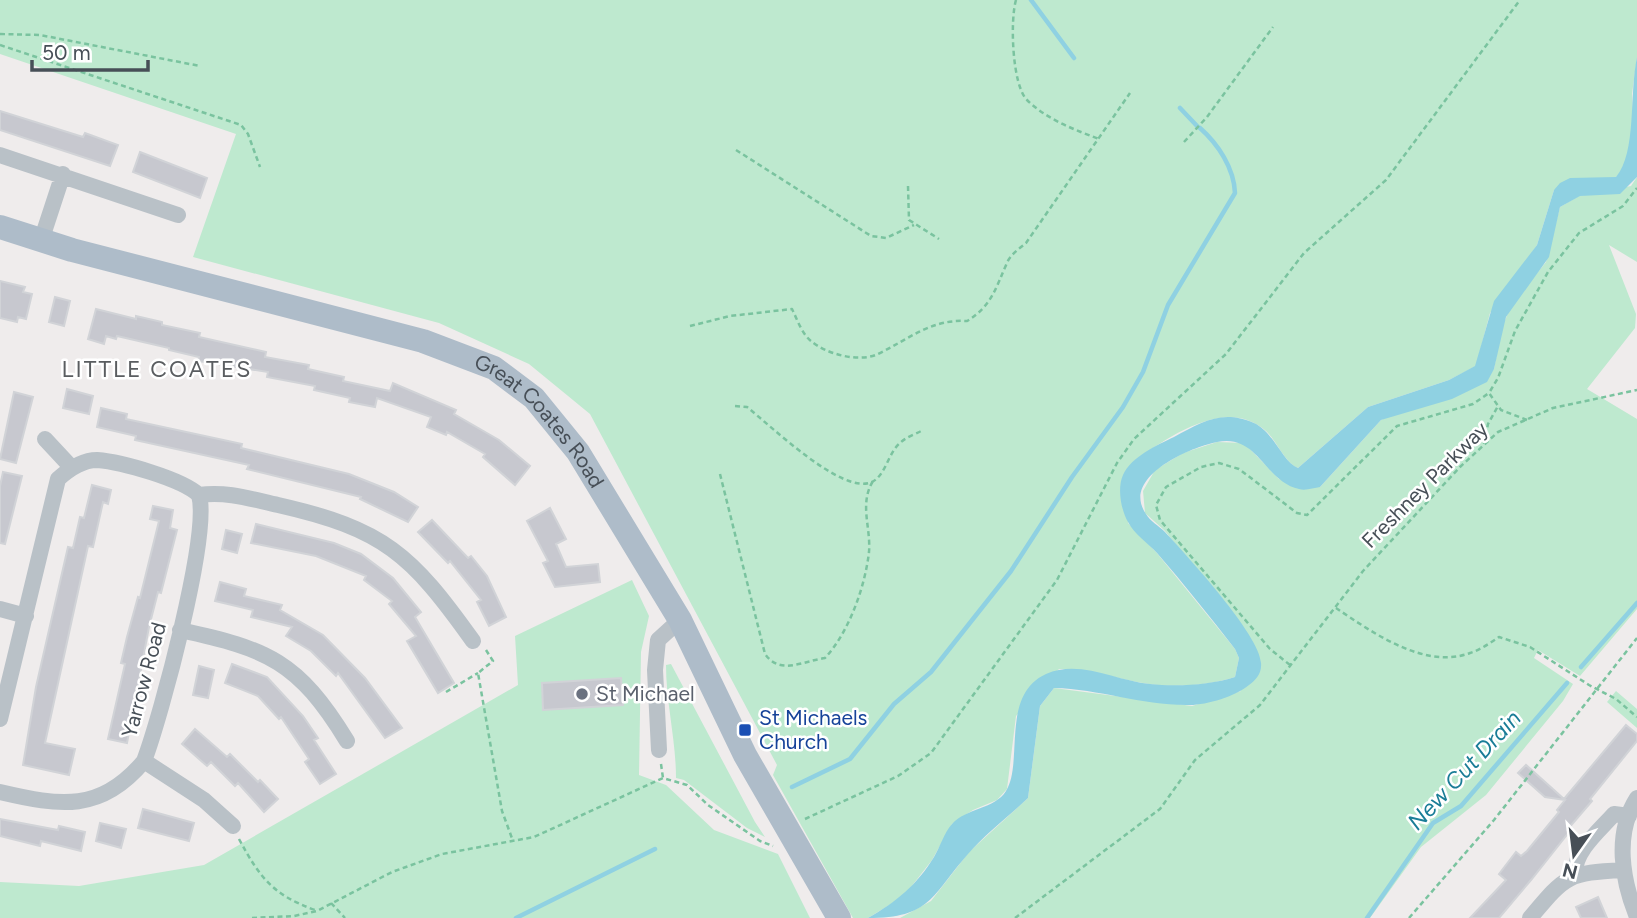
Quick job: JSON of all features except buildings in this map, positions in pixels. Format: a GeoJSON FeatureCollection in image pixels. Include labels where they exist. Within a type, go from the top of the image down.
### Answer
{"type":"FeatureCollection","features":[{"type":"Feature","properties":{"kind":"main road","name":"Great Coates Road"},"geometry":{"type":"LineString","coordinates":[[0,227],[41,241],[411,338],[494,368],[534,398],[578,452],[680,620],[784,838],[838,918]]}},
{"type":"Feature","properties":{"kind":"street"},"geometry":{"type":"LineString","coordinates":[[0,155],[63,174],[178,215]]}},
{"type":"Feature","properties":{"kind":"street"},"geometry":{"type":"LineString","coordinates":[[41,241],[63,174]]}},
{"type":"Feature","properties":{"kind":"street"},"geometry":{"type":"LineString","coordinates":[[45,439],[72,468]]}},
{"type":"Feature","properties":{"kind":"street"},"geometry":{"type":"LineString","coordinates":[[0,719],[58,479],[72,468],[96,460],[177,480],[199,495],[220,492],[320,514],[362,529],[395,549],[412,564],[443,599],[473,641]]}},
{"type":"Feature","properties":{"kind":"street","name":"Yarrow Road"},"geometry":{"type":"LineString","coordinates":[[0,792],[37,800],[78,803],[99,798],[129,778],[144,761],[180,630],[202,523],[199,495]]}},
{"type":"Feature","properties":{"kind":"street"},"geometry":{"type":"LineString","coordinates":[[0,609],[26,616]]}},
{"type":"Feature","properties":{"kind":"street"},"geometry":{"type":"LineString","coordinates":[[659,750],[655,670],[658,639],[680,620]]}},
{"type":"Feature","properties":{"kind":"street"},"geometry":{"type":"LineString","coordinates":[[180,630],[237,643],[280,662],[310,689],[347,741]]}},
{"type":"Feature","properties":{"kind":"street"},"geometry":{"type":"LineString","coordinates":[[144,761],[204,800],[233,826]]}},
{"type":"Feature","properties":{"kind":"street"},"geometry":{"type":"LineString","coordinates":[[1637,798],[1622,844],[1624,870],[1637,917]]}},
{"type":"Feature","properties":{"kind":"street"},"geometry":{"type":"LineString","coordinates":[[1575,874],[1575,866],[1581,853],[1614,814],[1629,816]]}},
{"type":"Feature","properties":{"kind":"street"},"geometry":{"type":"LineString","coordinates":[[1530,918],[1557,885],[1575,874],[1624,870]]}},
{"type":"Feature","properties":{"kind":"path"},"geometry":{"type":"LineString","coordinates":[[1016,0],[1014,50],[1017,75],[1026,99],[1065,126],[1099,139]]}},
{"type":"Feature","properties":{"kind":"path"},"geometry":{"type":"LineString","coordinates":[[251,918],[295,916],[317,911],[392,872],[442,854],[513,841],[565,825],[663,778],[687,785],[718,813],[760,841],[784,838],[898,776],[932,753],[1057,580],[1116,463],[1134,439],[1226,354],[1304,253],[1386,180],[1520,0]]}},
{"type":"Feature","properties":{"kind":"path"},"geometry":{"type":"LineString","coordinates":[[1184,142],[1207,117],[1273,27]]}},
{"type":"Feature","properties":{"kind":"path"},"geometry":{"type":"LineString","coordinates":[[0,34],[40,35],[200,66]]}},
{"type":"Feature","properties":{"kind":"path"},"geometry":{"type":"LineString","coordinates":[[0,45],[241,125],[248,134],[260,167]]}},
{"type":"Feature","properties":{"kind":"path"},"geometry":{"type":"LineString","coordinates":[[690,326],[730,316],[792,309],[810,341],[831,353],[851,357],[876,356],[946,320],[967,321],[991,301],[1008,260],[1026,243],[1130,93]]}},
{"type":"Feature","properties":{"kind":"path"},"geometry":{"type":"LineString","coordinates":[[736,150],[871,236],[886,238],[914,225]]}},
{"type":"Feature","properties":{"kind":"path"},"geometry":{"type":"LineString","coordinates":[[908,186],[908,213],[914,225],[939,239]]}},
{"type":"Feature","properties":{"kind":"path"},"geometry":{"type":"LineString","coordinates":[[1290,665],[1270,649],[1160,520],[1156,505],[1166,486],[1201,467],[1219,463],[1239,470],[1297,513],[1307,514],[1397,426],[1472,404],[1489,393],[1498,378],[1515,331],[1548,272],[1579,233],[1623,206],[1637,188]]}},
{"type":"Feature","properties":{"kind":"path","name":"Freshney Parkway"},"geometry":{"type":"LineString","coordinates":[[1016,918],[1160,809],[1195,760],[1259,705],[1363,571],[1497,432],[1553,408],[1637,390]]}},
{"type":"Feature","properties":{"kind":"path"},"geometry":{"type":"LineString","coordinates":[[1489,393],[1498,406],[1513,417],[1527,419]]}},
{"type":"Feature","properties":{"kind":"path"},"geometry":{"type":"LineString","coordinates":[[735,406],[747,407],[838,478],[860,485],[873,481]]}},
{"type":"Feature","properties":{"kind":"path"},"geometry":{"type":"LineString","coordinates":[[1485,444],[1488,424],[1498,406]]}},
{"type":"Feature","properties":{"kind":"path"},"geometry":{"type":"LineString","coordinates":[[720,474],[765,654],[772,664],[780,668],[825,658],[845,628],[869,553],[865,502],[873,481],[898,443],[923,430]]}},
{"type":"Feature","properties":{"kind":"path"},"geometry":{"type":"LineString","coordinates":[[1336,608],[1383,639],[1439,658],[1469,654],[1499,637],[1531,647],[1616,699],[1637,717]]}},
{"type":"Feature","properties":{"kind":"path"},"geometry":{"type":"LineString","coordinates":[[446,692],[478,673],[492,661],[479,638],[473,641]]}},
{"type":"Feature","properties":{"kind":"path"},"geometry":{"type":"LineString","coordinates":[[1409,918],[1494,820],[1637,638]]}},
{"type":"Feature","properties":{"kind":"path"},"geometry":{"type":"LineString","coordinates":[[478,673],[502,811],[513,841]]}},
{"type":"Feature","properties":{"kind":"path"},"geometry":{"type":"LineString","coordinates":[[233,826],[256,872],[275,891],[293,902],[317,911]]}},
{"type":"Feature","properties":{"kind":"path"},"geometry":{"type":"LineString","coordinates":[[331,904],[345,918]]}},
{"type":"Feature","properties":{"kind":"green space"},"geometry":{"type":"Polygon","coordinates":[[[0,0],[1637,0],[1637,57],[1632,94],[1634,129],[1627,167],[1616,177],[1554,190],[1537,245],[1490,313],[1476,366],[1449,380],[1368,407],[1298,468],[1290,462],[1267,432],[1251,422],[1234,418],[1199,424],[1164,441],[1134,461],[1128,523],[1156,552],[1235,649],[1239,658],[1235,677],[1204,684],[1170,686],[1082,670],[1059,669],[1016,716],[1007,789],[997,800],[973,810],[952,824],[932,860],[904,896],[868,918],[853,918],[773,775],[777,765],[590,414],[529,364],[439,323],[193,257],[236,134],[0,54],[0,0]]]}},
{"type":"Feature","properties":{"kind":"green space"},"geometry":{"type":"Polygon","coordinates":[[[1637,177],[1637,262],[1609,245],[1636,314],[1635,328],[1587,389],[1637,419],[1637,609],[1580,676],[1538,650],[1534,658],[1573,684],[1563,701],[1486,795],[1421,847],[1370,918],[900,918],[931,901],[969,852],[1028,798],[1040,706],[1054,688],[1192,706],[1241,691],[1242,625],[1164,530],[1145,513],[1143,491],[1155,470],[1183,453],[1217,442],[1244,443],[1279,479],[1320,487],[1381,420],[1494,369],[1502,327],[1512,304],[1546,262],[1560,207],[1579,196],[1631,186],[1637,177]]]}},
{"type":"Feature","properties":{"kind":"green space"},"geometry":{"type":"Polygon","coordinates":[[[632,580],[649,616],[641,652],[639,775],[666,785],[714,830],[778,854],[810,918],[0,918],[0,882],[79,886],[204,865],[518,685],[515,636],[632,580]]]}},
{"type":"Feature","properties":{"kind":"green space"},"geometry":{"type":"Polygon","coordinates":[[[671,664],[765,837],[747,828],[684,780],[676,778],[666,679],[666,665],[671,664]]]}},
{"type":"Feature","properties":{"kind":"green space"},"geometry":{"type":"Polygon","coordinates":[[[1616,691],[1637,709],[1637,728],[1607,702],[1616,691]]]}},
{"type":"Feature","properties":{"kind":"water"},"geometry":{"type":"Polygon","coordinates":[[[1637,57],[1637,177],[1620,194],[1580,196],[1560,207],[1549,257],[1506,317],[1494,369],[1487,382],[1452,399],[1381,420],[1320,487],[1301,490],[1287,484],[1252,451],[1231,441],[1205,445],[1176,457],[1150,476],[1142,488],[1141,500],[1148,517],[1205,577],[1249,634],[1261,663],[1261,670],[1252,683],[1221,699],[1190,705],[1156,703],[1054,688],[1040,706],[1028,798],[975,847],[928,902],[905,914],[868,918],[888,906],[913,884],[934,857],[952,824],[995,802],[1006,791],[1011,779],[1015,730],[1023,697],[1032,684],[1046,674],[1059,670],[1085,670],[1137,682],[1171,685],[1204,684],[1235,677],[1239,658],[1235,649],[1167,565],[1128,522],[1120,492],[1123,475],[1145,452],[1194,427],[1222,417],[1243,419],[1261,427],[1298,468],[1368,407],[1449,380],[1475,366],[1494,301],[1537,245],[1554,190],[1570,178],[1616,177],[1623,166],[1630,138],[1637,57]]]}},
{"type":"Feature","properties":{"kind":"waterway"},"geometry":{"type":"LineString","coordinates":[[1031,0],[1074,58]]}},
{"type":"Feature","properties":{"kind":"waterway"},"geometry":{"type":"LineString","coordinates":[[1180,108],[1198,127]]}},
{"type":"Feature","properties":{"kind":"waterway"},"geometry":{"type":"LineString","coordinates":[[792,787],[850,759],[894,704],[931,672],[1011,571],[1072,477],[1123,407],[1143,372],[1168,305],[1235,193],[1232,175],[1224,157],[1200,128]]}},
{"type":"Feature","properties":{"kind":"waterway","name":"New Cut Drain"},"geometry":{"type":"LineString","coordinates":[[1581,667],[1637,603]]}},
{"type":"Feature","properties":{"kind":"waterway","name":"New Cut Drain"},"geometry":{"type":"LineString","coordinates":[[1367,918],[1433,823],[1461,806],[1567,683]]}},
{"type":"Feature","properties":{"kind":"waterway"},"geometry":{"type":"LineString","coordinates":[[516,918],[655,849]]}},
{"type":"Feature","properties":{"kind":"place","name":"St Michael"},"geometry":{"type":"Point","coordinates":[582,694]}},
{"type":"Feature","properties":{"kind":"place","name":"St Michaels Church"},"geometry":{"type":"Point","coordinates":[745,730]}},
{"type":"Feature","properties":{"kind":"district","name":"LITTLE COATES"},"geometry":{"type":"Point","coordinates":[157,369]}}]}
